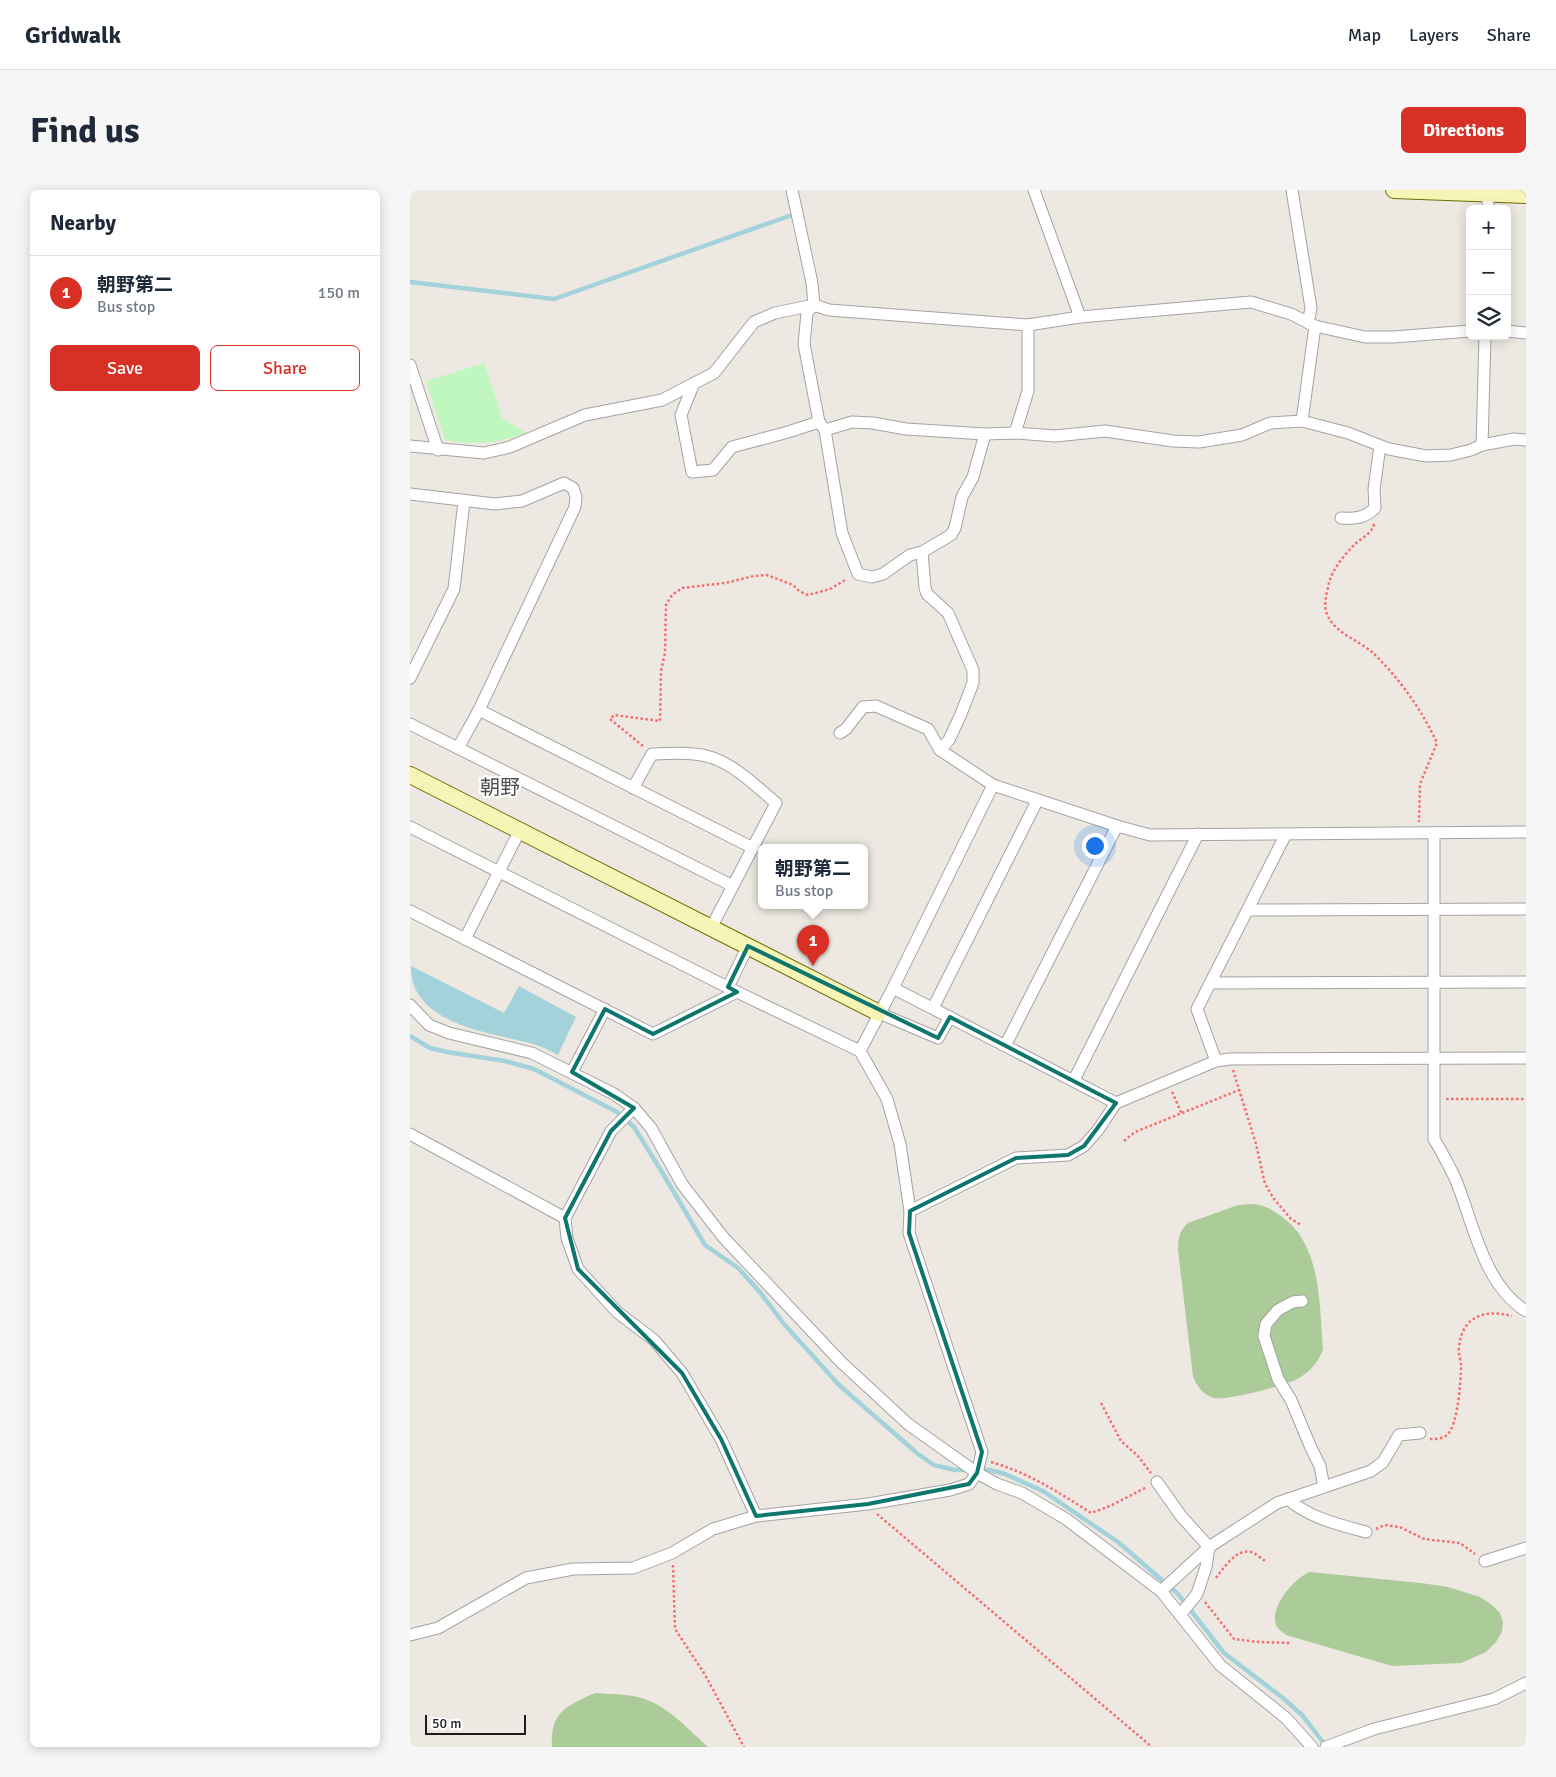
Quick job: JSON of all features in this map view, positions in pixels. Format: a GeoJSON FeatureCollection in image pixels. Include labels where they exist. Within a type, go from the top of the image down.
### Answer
{"type":"FeatureCollection","features":[{"type":"Feature","properties":{"kind":"street"},"geometry":{"type":"LineString","coordinates":[[792,190],[812,283],[814,305],[807,313],[804,344],[842,533],[858,574],[872,577],[883,574],[910,555],[922,552],[951,536],[955,528],[962,497],[973,477],[984,434]]}},
{"type":"Feature","properties":{"kind":"street"},"geometry":{"type":"LineString","coordinates":[[1034,190],[1080,317]]}},
{"type":"Feature","properties":{"kind":"street"},"geometry":{"type":"LineString","coordinates":[[1292,190],[1311,308],[1302,421]]}},
{"type":"Feature","properties":{"kind":"street"},"geometry":{"type":"LineString","coordinates":[[1394,190],[1488,201],[1526,195]]}},
{"type":"Feature","properties":{"kind":"street"},"geometry":{"type":"LineString","coordinates":[[410,446],[484,453],[510,447],[585,416],[662,400],[714,373],[754,322],[775,312],[814,305],[829,310],[1028,325],[1080,317],[1251,302],[1291,314],[1311,324],[1365,338],[1466,331]]}},
{"type":"Feature","properties":{"kind":"street"},"geometry":{"type":"LineString","coordinates":[[1016,433],[1028,391],[1028,325]]}},
{"type":"Feature","properties":{"kind":"street"},"geometry":{"type":"LineString","coordinates":[[1511,331],[1526,333]]}},
{"type":"Feature","properties":{"kind":"street"},"geometry":{"type":"LineString","coordinates":[[1482,445],[1486,340]]}},
{"type":"Feature","properties":{"kind":"street"},"geometry":{"type":"LineString","coordinates":[[410,367],[438,450]]}},
{"type":"Feature","properties":{"kind":"street"},"geometry":{"type":"LineString","coordinates":[[694,384],[681,415],[692,472],[713,470],[732,448],[788,432],[852,422],[873,423],[906,429],[984,434],[1016,433],[1055,436],[1105,431],[1173,441],[1199,442],[1242,435],[1270,422],[1302,421],[1348,433],[1389,449],[1426,456],[1450,455],[1482,445],[1514,439],[1526,440]]}},
{"type":"Feature","properties":{"kind":"street"},"geometry":{"type":"LineString","coordinates":[[1341,518],[1356,519],[1370,513],[1375,508],[1374,489],[1380,446]]}},
{"type":"Feature","properties":{"kind":"street"},"geometry":{"type":"LineString","coordinates":[[410,494],[495,504],[522,501],[564,483],[573,488],[576,497],[575,507],[480,710],[458,748]]}},
{"type":"Feature","properties":{"kind":"street"},"geometry":{"type":"LineString","coordinates":[[410,678],[454,589],[464,501]]}},
{"type":"Feature","properties":{"kind":"street"},"geometry":{"type":"LineString","coordinates":[[922,552],[925,588],[928,594],[948,612],[973,670],[973,683],[962,714],[949,740],[940,750]]}},
{"type":"Feature","properties":{"kind":"street"},"geometry":{"type":"LineString","coordinates":[[840,733],[846,729],[863,707],[876,706],[928,730],[940,750],[994,785],[1117,826],[1150,835],[1526,832]]}},
{"type":"Feature","properties":{"kind":"street"},"geometry":{"type":"LineString","coordinates":[[480,710],[753,848]]}},
{"type":"Feature","properties":{"kind":"street"},"geometry":{"type":"LineString","coordinates":[[410,724],[733,886]]}},
{"type":"Feature","properties":{"kind":"street"},"geometry":{"type":"LineString","coordinates":[[633,788],[652,754],[696,754],[715,759],[740,772],[776,803],[711,928]]}},
{"type":"Feature","properties":{"kind":"street"},"geometry":{"type":"LineString","coordinates":[[410,775],[879,1013],[938,1038],[950,1017]]}},
{"type":"Feature","properties":{"kind":"street"},"geometry":{"type":"LineString","coordinates":[[860,1051],[994,785]]}},
{"type":"Feature","properties":{"kind":"street"},"geometry":{"type":"LineString","coordinates":[[933,1008],[1037,800]]}},
{"type":"Feature","properties":{"kind":"street"},"geometry":{"type":"LineString","coordinates":[[1005,1046],[1117,826]]}},
{"type":"Feature","properties":{"kind":"street"},"geometry":{"type":"LineString","coordinates":[[410,827],[732,990],[860,1051],[887,1099],[900,1144],[910,1211],[909,1233],[982,1452],[977,1473],[969,1484],[950,1490],[868,1504],[756,1516],[713,1529],[672,1553],[633,1568],[574,1569],[526,1578],[438,1628],[410,1636]]}},
{"type":"Feature","properties":{"kind":"street"},"geometry":{"type":"LineString","coordinates":[[465,939],[520,830]]}},
{"type":"Feature","properties":{"kind":"street"},"geometry":{"type":"LineString","coordinates":[[1434,833],[1434,1139],[1456,1180],[1479,1247],[1496,1280],[1520,1307],[1521,1314]]}},
{"type":"Feature","properties":{"kind":"street"},"geometry":{"type":"LineString","coordinates":[[1074,1080],[1198,834]]}},
{"type":"Feature","properties":{"kind":"street"},"geometry":{"type":"LineString","coordinates":[[1216,1061],[1197,1009],[1286,834]]}},
{"type":"Feature","properties":{"kind":"street"},"geometry":{"type":"LineString","coordinates":[[1248,910],[1526,909]]}},
{"type":"Feature","properties":{"kind":"street"},"geometry":{"type":"LineString","coordinates":[[410,911],[653,1034],[732,990],[748,946]]}},
{"type":"Feature","properties":{"kind":"street"},"geometry":{"type":"LineString","coordinates":[[1210,983],[1526,982]]}},
{"type":"Feature","properties":{"kind":"street"},"geometry":{"type":"LineString","coordinates":[[893,988],[1116,1103]]}},
{"type":"Feature","properties":{"kind":"street"},"geometry":{"type":"LineString","coordinates":[[410,1005],[429,1025],[449,1033],[532,1053],[614,1094],[634,1108],[652,1128],[682,1184],[723,1237],[835,1355],[908,1424],[977,1473],[997,1484],[1022,1493],[1066,1519],[1162,1591],[1220,1665],[1286,1718],[1305,1744]]}},
{"type":"Feature","properties":{"kind":"street"},"geometry":{"type":"LineString","coordinates":[[572,1072],[605,1009]]}},
{"type":"Feature","properties":{"kind":"street"},"geometry":{"type":"LineString","coordinates":[[910,1211],[1016,1158],[1068,1155],[1084,1146],[1098,1130],[1116,1103],[1216,1061],[1230,1059],[1526,1058]]}},
{"type":"Feature","properties":{"kind":"street"},"geometry":{"type":"LineString","coordinates":[[634,1108],[611,1131],[565,1218],[567,1238],[578,1269],[617,1312],[654,1340],[682,1373],[721,1439],[756,1516]]}},
{"type":"Feature","properties":{"kind":"street"},"geometry":{"type":"LineString","coordinates":[[410,1134],[565,1218]]}},
{"type":"Feature","properties":{"kind":"street"},"geometry":{"type":"LineString","coordinates":[[1302,1302],[1293,1302],[1278,1310],[1266,1324],[1264,1336],[1278,1379],[1291,1400],[1320,1466],[1324,1487]]}},
{"type":"Feature","properties":{"kind":"street"},"geometry":{"type":"LineString","coordinates":[[1162,1591],[1209,1547],[1277,1504],[1371,1471],[1383,1462],[1399,1435],[1420,1433]]}},
{"type":"Feature","properties":{"kind":"street"},"geometry":{"type":"LineString","coordinates":[[1157,1482],[1181,1516],[1209,1547]]}},
{"type":"Feature","properties":{"kind":"street"},"geometry":{"type":"LineString","coordinates":[[1288,1500],[1296,1507],[1335,1524],[1366,1532]]}},
{"type":"Feature","properties":{"kind":"street"},"geometry":{"type":"LineString","coordinates":[[1180,1615],[1197,1594],[1206,1566],[1209,1547]]}},
{"type":"Feature","properties":{"kind":"street"},"geometry":{"type":"LineString","coordinates":[[1485,1561],[1526,1548]]}},
{"type":"Feature","properties":{"kind":"street"},"geometry":{"type":"LineString","coordinates":[[1326,1747],[1374,1729],[1494,1699],[1526,1683]]}},
{"type":"Feature","properties":{"kind":"path"},"geometry":{"type":"LineString","coordinates":[[1375,508],[1374,526],[1371,532],[1354,545],[1339,563],[1329,581],[1325,602],[1327,614],[1335,625],[1344,634],[1371,651],[1391,671],[1430,726],[1437,742],[1420,784],[1419,833]]}},
{"type":"Feature","properties":{"kind":"path"},"geometry":{"type":"LineString","coordinates":[[652,754],[610,719],[614,715],[660,721],[661,671],[665,653],[666,605],[672,595],[682,588],[725,583],[766,575],[793,585],[799,591],[808,595],[830,589],[858,574]]}},
{"type":"Feature","properties":{"kind":"path"},"geometry":{"type":"LineString","coordinates":[[1230,1059],[1256,1144],[1265,1184],[1274,1199],[1291,1219],[1301,1225]]}},
{"type":"Feature","properties":{"kind":"path"},"geometry":{"type":"LineString","coordinates":[[1168,1081],[1182,1114]]}},
{"type":"Feature","properties":{"kind":"path"},"geometry":{"type":"LineString","coordinates":[[1124,1141],[1135,1132],[1239,1090]]}},
{"type":"Feature","properties":{"kind":"path"},"geometry":{"type":"LineString","coordinates":[[1435,1100],[1526,1099]]}},
{"type":"Feature","properties":{"kind":"path"},"geometry":{"type":"LineString","coordinates":[[1420,1433],[1430,1439],[1441,1438],[1448,1434],[1453,1422],[1461,1365],[1458,1348],[1463,1328],[1487,1313],[1521,1314]]}},
{"type":"Feature","properties":{"kind":"path"},"geometry":{"type":"LineString","coordinates":[[980,1459],[1013,1468],[1032,1477],[1091,1512],[1110,1506],[1157,1482],[1137,1455],[1121,1442],[1101,1403]]}},
{"type":"Feature","properties":{"kind":"path"},"geometry":{"type":"LineString","coordinates":[[868,1504],[880,1518],[1152,1747]]}},
{"type":"Feature","properties":{"kind":"path"},"geometry":{"type":"LineString","coordinates":[[1366,1532],[1385,1526],[1400,1527],[1424,1539],[1460,1543],[1485,1561]]}},
{"type":"Feature","properties":{"kind":"path"},"geometry":{"type":"LineString","coordinates":[[1265,1561],[1251,1552],[1242,1552],[1228,1563],[1206,1590],[1197,1594],[1234,1639],[1290,1643]]}},
{"type":"Feature","properties":{"kind":"path"},"geometry":{"type":"LineString","coordinates":[[672,1553],[675,1629],[704,1673],[744,1747]]}},
{"type":"Feature","properties":{"kind":"highlighted area"},"geometry":{"type":"Polygon","coordinates":[[[748,946],[938,1038],[950,1017],[1116,1103],[1084,1146],[1068,1155],[1016,1158],[910,1211],[909,1233],[982,1452],[977,1473],[969,1484],[868,1504],[756,1516],[721,1439],[682,1373],[578,1269],[565,1218],[611,1131],[634,1108],[572,1072],[605,1009],[653,1034],[737,992],[728,987],[748,946]]]}},
{"type":"Feature","properties":{"kind":"green space"},"geometry":{"type":"Polygon","coordinates":[[[484,363],[503,419],[527,433],[506,439],[477,443],[445,440],[426,381],[484,363]]]}},
{"type":"Feature","properties":{"kind":"green space"},"geometry":{"type":"Polygon","coordinates":[[[1253,1204],[1274,1211],[1281,1216],[1294,1228],[1304,1243],[1316,1276],[1323,1349],[1317,1362],[1311,1369],[1293,1381],[1243,1395],[1214,1398],[1201,1390],[1193,1377],[1178,1250],[1179,1239],[1181,1232],[1188,1223],[1238,1205],[1253,1204]]]}},
{"type":"Feature","properties":{"kind":"green space"},"geometry":{"type":"Polygon","coordinates":[[[1310,1572],[1421,1583],[1448,1587],[1480,1597],[1500,1613],[1503,1622],[1502,1632],[1496,1642],[1486,1652],[1461,1663],[1392,1666],[1286,1635],[1277,1627],[1275,1620],[1279,1603],[1297,1580],[1310,1572]]]}},
{"type":"Feature","properties":{"kind":"green space"},"geometry":{"type":"Polygon","coordinates":[[[595,1693],[628,1695],[648,1700],[676,1718],[708,1747],[552,1747],[554,1725],[562,1711],[595,1693]]]}},
{"type":"Feature","properties":{"kind":"water"},"geometry":{"type":"Polygon","coordinates":[[[411,966],[504,1013],[519,986],[576,1017],[558,1055],[536,1045],[477,1030],[439,1014],[424,1002],[414,986],[411,966]]]}},
{"type":"Feature","properties":{"kind":"waterway"},"geometry":{"type":"LineString","coordinates":[[410,282],[554,299],[792,215]]}},
{"type":"Feature","properties":{"kind":"waterway"},"geometry":{"type":"LineString","coordinates":[[410,1036],[430,1048],[505,1061],[534,1069],[617,1112],[634,1127],[705,1245],[738,1268],[759,1291],[784,1324],[839,1385],[918,1454],[934,1465],[955,1470],[969,1470]]}},
{"type":"Feature","properties":{"kind":"waterway"},"geometry":{"type":"LineString","coordinates":[[979,1470],[990,1470],[1005,1474],[1043,1491],[1118,1542],[1178,1594],[1224,1653],[1283,1698],[1303,1716],[1326,1746]]}},
{"type":"Feature","properties":{"kind":"place","name":"朝野第二"},"geometry":{"type":"Point","coordinates":[813,966]}},
{"type":"Feature","properties":{"kind":"district","name":"朝野"},"geometry":{"type":"Point","coordinates":[500,787]}}]}
